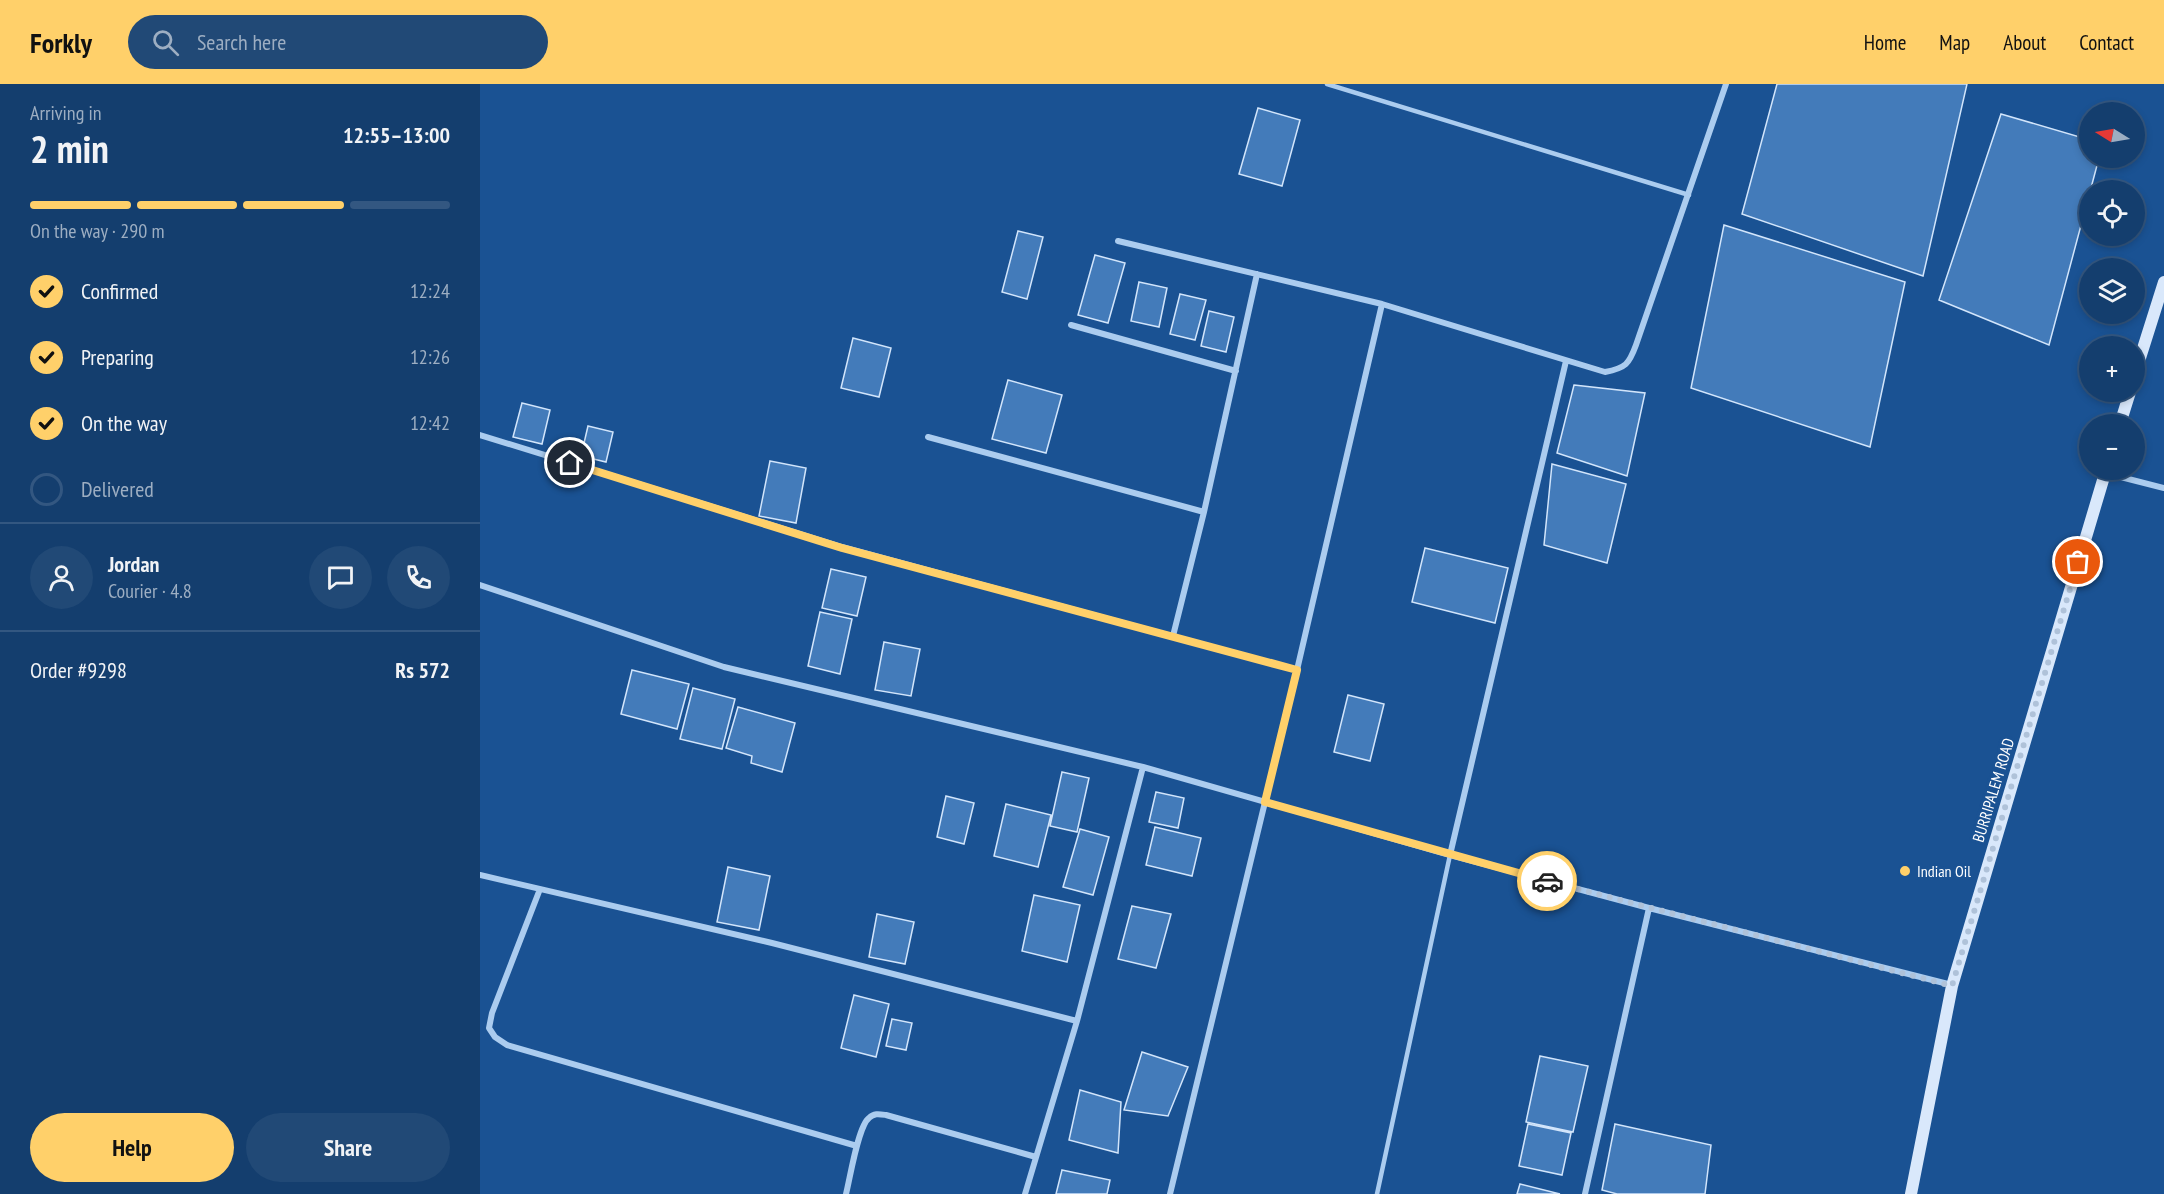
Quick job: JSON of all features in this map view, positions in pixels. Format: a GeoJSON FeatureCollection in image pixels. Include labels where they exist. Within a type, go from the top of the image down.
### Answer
{"type":"FeatureCollection","features":[{"type":"Feature","properties":{"kind":"main road"},"geometry":{"type":"LineString","coordinates":[[2145,342],[2164,282]]}},
{"type":"Feature","properties":{"kind":"main road","name":"BURRIPALEM ROAD"},"geometry":{"type":"LineString","coordinates":[[1911,1194],[1952,986],[2102,480]]}},
{"type":"Feature","properties":{"kind":"street"},"geometry":{"type":"LineString","coordinates":[[1118,241],[1382,304],[1605,372],[1620,369],[1630,361],[1689,195],[1725,84]]}},
{"type":"Feature","properties":{"kind":"street"},"geometry":{"type":"LineString","coordinates":[[1173,636],[1204,512],[1257,274]]}},
{"type":"Feature","properties":{"kind":"street"},"geometry":{"type":"LineString","coordinates":[[1170,1194],[1297,670],[1382,304]]}},
{"type":"Feature","properties":{"kind":"street"},"geometry":{"type":"LineString","coordinates":[[1071,325],[1236,371]]}},
{"type":"Feature","properties":{"kind":"street"},"geometry":{"type":"LineString","coordinates":[[1450,855],[1566,361]]}},
{"type":"Feature","properties":{"kind":"street"},"geometry":{"type":"LineString","coordinates":[[480,435],[842,548],[1297,670]]}},
{"type":"Feature","properties":{"kind":"street"},"geometry":{"type":"LineString","coordinates":[[928,437],[1204,512]]}},
{"type":"Feature","properties":{"kind":"street"},"geometry":{"type":"LineString","coordinates":[[2136,480],[2164,488]]}},
{"type":"Feature","properties":{"kind":"street"},"geometry":{"type":"LineString","coordinates":[[480,585],[724,667],[1143,767],[1450,855],[1952,986]]}},
{"type":"Feature","properties":{"kind":"street"},"geometry":{"type":"LineString","coordinates":[[1025,1194],[1077,1021],[1143,767]]}},
{"type":"Feature","properties":{"kind":"street"},"geometry":{"type":"LineString","coordinates":[[480,875],[772,943],[1077,1021]]}},
{"type":"Feature","properties":{"kind":"street"},"geometry":{"type":"LineString","coordinates":[[540,889],[492,1013],[489,1028],[495,1037],[507,1045],[857,1146]]}},
{"type":"Feature","properties":{"kind":"street"},"geometry":{"type":"LineString","coordinates":[[1585,1194],[1649,908]]}},
{"type":"Feature","properties":{"kind":"street"},"geometry":{"type":"LineString","coordinates":[[846,1194],[866,1119],[875,1114],[886,1115],[1036,1157]]}},
{"type":"Feature","properties":{"kind":"lane"},"geometry":{"type":"LineString","coordinates":[[1328,84],[1689,195]]}},
{"type":"Feature","properties":{"kind":"lane"},"geometry":{"type":"LineString","coordinates":[[1377,1194],[1450,855]]}},
{"type":"Feature","properties":{"kind":"building"},"geometry":{"type":"Polygon","coordinates":[[[1777,84],[1967,84],[1923,276],[1742,214],[1777,84]]]}},
{"type":"Feature","properties":{"kind":"building"},"geometry":{"type":"Polygon","coordinates":[[[1258,108],[1300,120],[1282,186],[1239,174],[1258,108]]]}},
{"type":"Feature","properties":{"kind":"building"},"geometry":{"type":"Polygon","coordinates":[[[2001,114],[2079,137],[2079,168],[2096,168],[2093,180],[2079,180],[2079,233],[2049,345],[1939,300],[2001,114]]]}},
{"type":"Feature","properties":{"kind":"building"},"geometry":{"type":"Polygon","coordinates":[[[1724,225],[1905,282],[1870,447],[1691,388],[1724,225]]]}},
{"type":"Feature","properties":{"kind":"building"},"geometry":{"type":"Polygon","coordinates":[[[1018,231],[1043,237],[1027,299],[1002,292],[1018,231]]]}},
{"type":"Feature","properties":{"kind":"building"},"geometry":{"type":"Polygon","coordinates":[[[1095,255],[1125,263],[1108,323],[1078,315],[1095,255]]]}},
{"type":"Feature","properties":{"kind":"building"},"geometry":{"type":"Polygon","coordinates":[[[1139,282],[1167,288],[1159,327],[1131,321],[1139,282]]]}},
{"type":"Feature","properties":{"kind":"building"},"geometry":{"type":"Polygon","coordinates":[[[1180,294],[1206,300],[1195,340],[1170,334],[1180,294]]]}},
{"type":"Feature","properties":{"kind":"building"},"geometry":{"type":"Polygon","coordinates":[[[1209,311],[1234,317],[1226,352],[1201,346],[1209,311]]]}},
{"type":"Feature","properties":{"kind":"building"},"geometry":{"type":"Polygon","coordinates":[[[853,338],[891,348],[879,397],[841,388],[853,338]]]}},
{"type":"Feature","properties":{"kind":"building"},"geometry":{"type":"Polygon","coordinates":[[[1008,380],[1062,395],[1046,453],[992,439],[1008,380]]]}},
{"type":"Feature","properties":{"kind":"building"},"geometry":{"type":"Polygon","coordinates":[[[1574,385],[1645,393],[1627,476],[1557,453],[1574,385]]]}},
{"type":"Feature","properties":{"kind":"building"},"geometry":{"type":"Polygon","coordinates":[[[522,403],[550,410],[542,444],[513,437],[522,403]]]}},
{"type":"Feature","properties":{"kind":"building"},"geometry":{"type":"Polygon","coordinates":[[[588,426],[613,432],[606,462],[581,456],[588,426]]]}},
{"type":"Feature","properties":{"kind":"building"},"geometry":{"type":"Polygon","coordinates":[[[770,461],[806,468],[796,523],[759,516],[770,461]]]}},
{"type":"Feature","properties":{"kind":"building"},"geometry":{"type":"Polygon","coordinates":[[[1552,464],[1626,484],[1607,563],[1544,545],[1552,464]]]}},
{"type":"Feature","properties":{"kind":"building"},"geometry":{"type":"Polygon","coordinates":[[[1425,548],[1508,568],[1495,623],[1412,602],[1425,548]]]}},
{"type":"Feature","properties":{"kind":"building"},"geometry":{"type":"Polygon","coordinates":[[[831,569],[866,577],[857,616],[822,608],[831,569]]]}},
{"type":"Feature","properties":{"kind":"building"},"geometry":{"type":"Polygon","coordinates":[[[820,612],[852,619],[840,674],[808,666],[820,612]]]}},
{"type":"Feature","properties":{"kind":"building"},"geometry":{"type":"Polygon","coordinates":[[[884,642],[920,649],[911,696],[875,690],[884,642]]]}},
{"type":"Feature","properties":{"kind":"building"},"geometry":{"type":"Polygon","coordinates":[[[632,670],[689,684],[677,729],[621,714],[632,670]]]}},
{"type":"Feature","properties":{"kind":"building"},"geometry":{"type":"Polygon","coordinates":[[[693,688],[735,699],[722,749],[680,739],[693,688]]]}},
{"type":"Feature","properties":{"kind":"building"},"geometry":{"type":"Polygon","coordinates":[[[1348,695],[1384,704],[1370,761],[1334,752],[1348,695]]]}},
{"type":"Feature","properties":{"kind":"building"},"geometry":{"type":"Polygon","coordinates":[[[738,707],[795,723],[782,772],[751,763],[752,756],[726,748],[738,707]]]}},
{"type":"Feature","properties":{"kind":"building"},"geometry":{"type":"Polygon","coordinates":[[[1062,772],[1089,778],[1077,832],[1050,826],[1062,772]]]}},
{"type":"Feature","properties":{"kind":"building"},"geometry":{"type":"Polygon","coordinates":[[[1156,792],[1184,798],[1178,828],[1149,822],[1156,792]]]}},
{"type":"Feature","properties":{"kind":"building"},"geometry":{"type":"Polygon","coordinates":[[[946,796],[974,803],[964,844],[937,837],[946,796]]]}},
{"type":"Feature","properties":{"kind":"building"},"geometry":{"type":"Polygon","coordinates":[[[1006,804],[1051,815],[1038,867],[994,856],[1006,804]]]}},
{"type":"Feature","properties":{"kind":"building"},"geometry":{"type":"Polygon","coordinates":[[[1155,827],[1201,838],[1192,876],[1146,865],[1155,827]]]}},
{"type":"Feature","properties":{"kind":"building"},"geometry":{"type":"Polygon","coordinates":[[[1080,829],[1109,837],[1093,895],[1063,887],[1080,829]]]}},
{"type":"Feature","properties":{"kind":"building"},"geometry":{"type":"Polygon","coordinates":[[[728,867],[770,876],[759,930],[717,922],[728,867]]]}},
{"type":"Feature","properties":{"kind":"building"},"geometry":{"type":"Polygon","coordinates":[[[1034,895],[1080,905],[1067,962],[1022,951],[1034,895]]]}},
{"type":"Feature","properties":{"kind":"building"},"geometry":{"type":"Polygon","coordinates":[[[1132,906],[1171,914],[1156,968],[1118,959],[1132,906]]]}},
{"type":"Feature","properties":{"kind":"building"},"geometry":{"type":"Polygon","coordinates":[[[877,914],[914,922],[905,964],[869,957],[877,914]]]}},
{"type":"Feature","properties":{"kind":"building"},"geometry":{"type":"Polygon","coordinates":[[[854,995],[889,1004],[876,1057],[841,1048],[854,995]]]}},
{"type":"Feature","properties":{"kind":"building"},"geometry":{"type":"Polygon","coordinates":[[[892,1019],[912,1023],[906,1050],[886,1046],[892,1019]]]}},
{"type":"Feature","properties":{"kind":"building"},"geometry":{"type":"Polygon","coordinates":[[[1142,1052],[1188,1067],[1168,1116],[1124,1110],[1142,1052]]]}},
{"type":"Feature","properties":{"kind":"building"},"geometry":{"type":"Polygon","coordinates":[[[1540,1056],[1588,1066],[1573,1132],[1526,1122],[1540,1056]]]}},
{"type":"Feature","properties":{"kind":"building"},"geometry":{"type":"Polygon","coordinates":[[[1080,1090],[1121,1102],[1118,1153],[1069,1140],[1080,1090]]]}},
{"type":"Feature","properties":{"kind":"building"},"geometry":{"type":"Polygon","coordinates":[[[1528,1124],[1571,1133],[1562,1175],[1519,1166],[1528,1124]]]}},
{"type":"Feature","properties":{"kind":"building"},"geometry":{"type":"Polygon","coordinates":[[[1615,1124],[1711,1145],[1705,1194],[1617,1194],[1602,1190],[1615,1124]]]}},
{"type":"Feature","properties":{"kind":"building"},"geometry":{"type":"Polygon","coordinates":[[[1062,1170],[1110,1180],[1107,1194],[1056,1194],[1062,1170]]]}},
{"type":"Feature","properties":{"kind":"building"},"geometry":{"type":"Polygon","coordinates":[[[1520,1184],[1560,1194],[1517,1194],[1520,1184]]]}},
{"type":"Feature","properties":{"kind":"way so far"},"geometry":{"type":"LineString","coordinates":[[1547,881],[1952,986],[2078,562]]}},
{"type":"Feature","properties":{"kind":"place","name":"Indian Oil"},"geometry":{"type":"Point","coordinates":[1905,871]}},
{"type":"Feature","properties":{"kind":"route"},"geometry":{"type":"LineString","coordinates":[[570,463],[842,548],[1297,670],[1265,802],[1547,881]]}}]}
